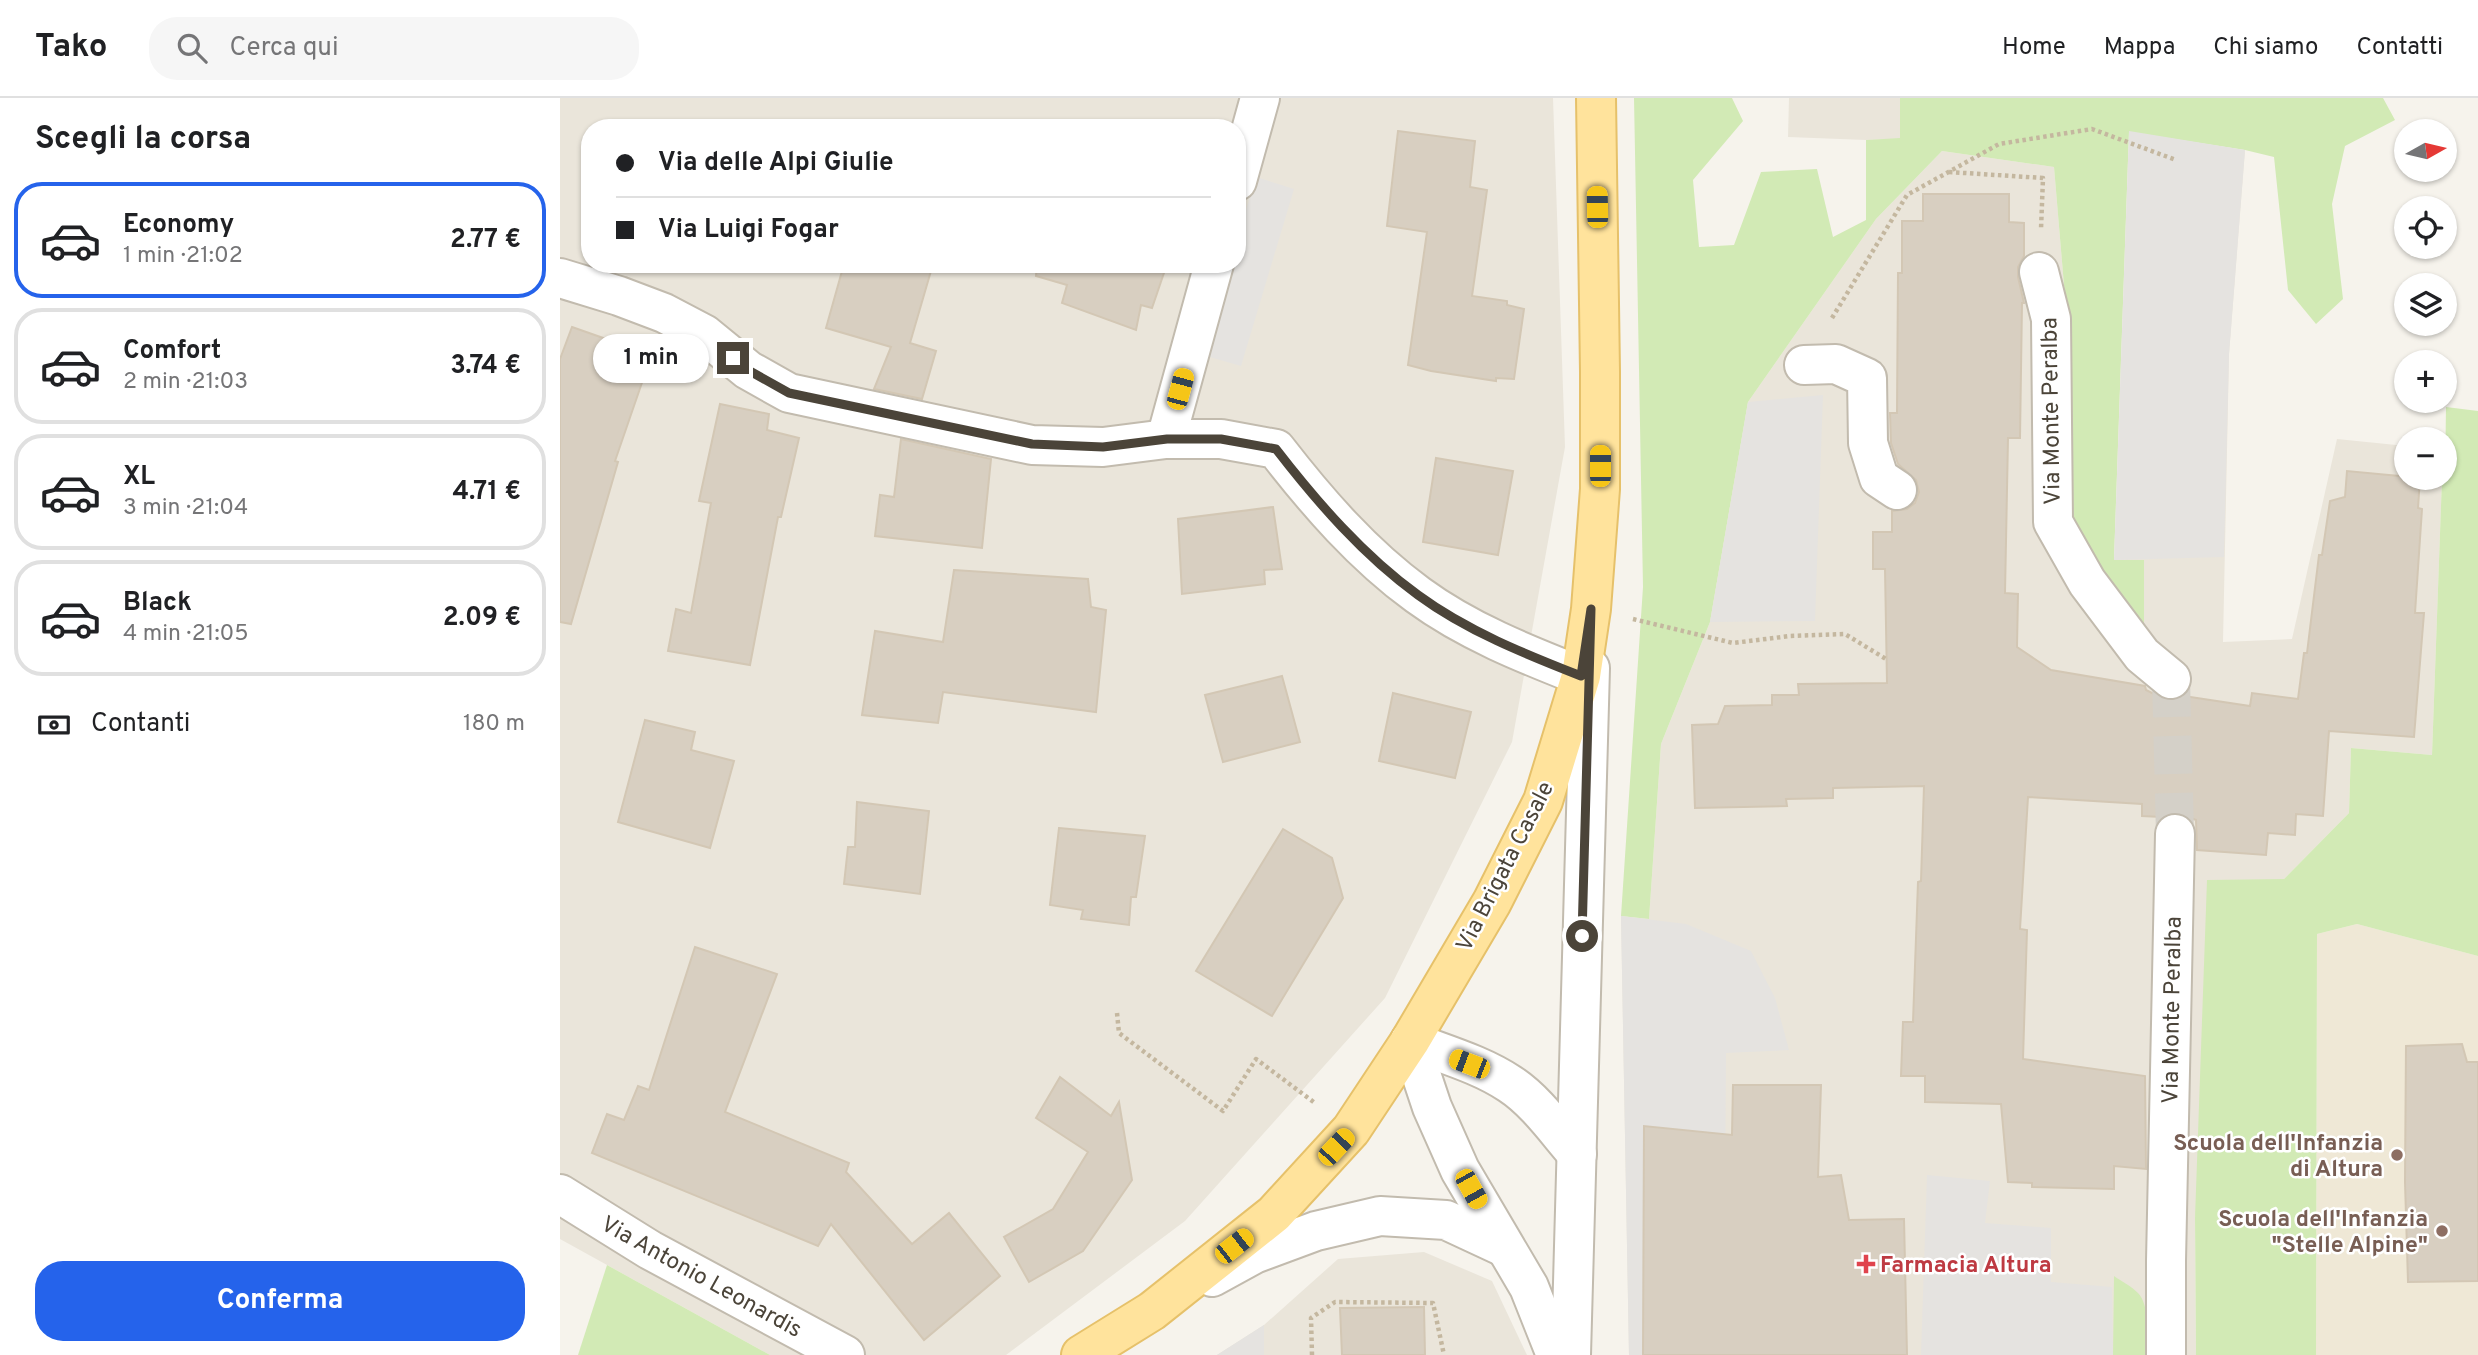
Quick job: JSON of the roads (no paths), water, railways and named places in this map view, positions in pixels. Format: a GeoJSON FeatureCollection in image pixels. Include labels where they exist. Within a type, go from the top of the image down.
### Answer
{"type":"FeatureCollection","features":[{"type":"Feature","properties":{"kind":"main road","name":"Via Brigata Casale"},"geometry":{"type":"LineString","coordinates":[[1081,1355],[1152,1311],[1275,1214],[1352,1130],[1410,1041],[1492,902],[1542,801],[1581,676],[1591,609],[1600,476],[1595,98]]}},
{"type":"Feature","properties":{"kind":"street"},"geometry":{"type":"LineString","coordinates":[[1246,149],[1260,98]]}},
{"type":"Feature","properties":{"kind":"street","name":"Via Monte Peralba"},"geometry":{"type":"LineString","coordinates":[[2039,272],[2051,319],[2053,522],[2088,582],[2126,634],[2142,655],[2171,679]]}},
{"type":"Feature","properties":{"kind":"street"},"geometry":{"type":"LineString","coordinates":[[1167,439],[1212,273]]}},
{"type":"Feature","properties":{"kind":"street"},"geometry":{"type":"LineString","coordinates":[[560,278],[664,313],[704,334],[748,370],[789,393],[1032,444],[1103,447],[1167,439],[1221,439],[1276,449],[1311,495],[1365,549],[1418,595],[1481,633],[1581,676]]}},
{"type":"Feature","properties":{"kind":"street"},"geometry":{"type":"LineString","coordinates":[[1804,365],[1836,364],[1867,378],[1868,443],[1879,478],[1897,490]]}},
{"type":"Feature","properties":{"kind":"street"},"geometry":{"type":"LineString","coordinates":[[1571,1355],[1591,609]]}},
{"type":"Feature","properties":{"kind":"street","name":"Via Monte Peralba"},"geometry":{"type":"LineString","coordinates":[[2166,1355],[2175,834]]}},
{"type":"Feature","properties":{"kind":"street"},"geometry":{"type":"LineString","coordinates":[[1410,1041],[1469,1064],[1510,1084],[1539,1110],[1577,1154]]}},
{"type":"Feature","properties":{"kind":"street"},"geometry":{"type":"LineString","coordinates":[[1410,1041],[1432,1107],[1449,1145],[1504,1247],[1529,1287],[1556,1355]]}},
{"type":"Feature","properties":{"kind":"street","name":"Via Antonio Leonardis"},"geometry":{"type":"LineString","coordinates":[[560,1194],[650,1250],[845,1355]]}},
{"type":"Feature","properties":{"kind":"street"},"geometry":{"type":"LineString","coordinates":[[1152,1311],[1254,1254],[1315,1231],[1380,1216],[1446,1220],[1504,1247]]}},
{"type":"Feature","properties":{"kind":"tunnel"},"geometry":{"type":"LineString","coordinates":[[2171,679],[2175,834]]}},
{"type":"Feature","properties":{"kind":"place","name":"Scuola dell'Infanzia di Altura"},"geometry":{"type":"Point","coordinates":[2397,1155]}},
{"type":"Feature","properties":{"kind":"place","name":"Scuola dell'Infanzia \"Stelle Alpine\""},"geometry":{"type":"Point","coordinates":[2442,1231]}},
{"type":"Feature","properties":{"kind":"place","name":"Farmacia Altura"},"geometry":{"type":"Point","coordinates":[1866,1264]}}]}
